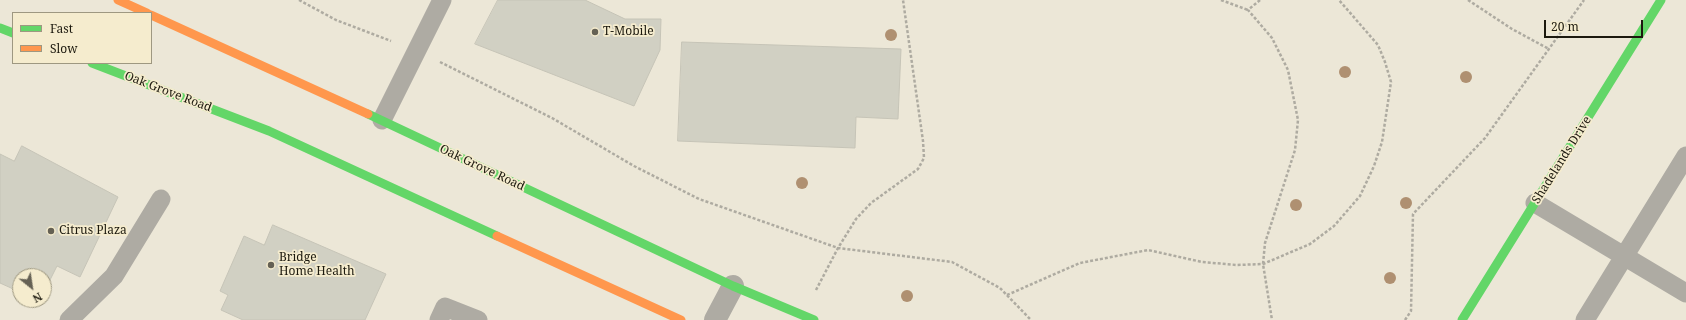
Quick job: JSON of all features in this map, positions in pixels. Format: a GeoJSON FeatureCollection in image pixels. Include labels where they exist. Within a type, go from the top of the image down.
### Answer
{"type":"FeatureCollection","features":[{"type":"Feature","properties":{"kind":"main road"},"geometry":{"type":"LineString","coordinates":[[118,0],[145,12]]}},
{"type":"Feature","properties":{"kind":"main road","name":"Shadelands Drive"},"geometry":{"type":"LineString","coordinates":[[1462,320],[1661,0]]}},
{"type":"Feature","properties":{"kind":"main road","name":"Oak Grove Road"},"geometry":{"type":"LineString","coordinates":[[152,15],[382,120],[733,286],[814,320]]}},
{"type":"Feature","properties":{"kind":"main road"},"geometry":{"type":"LineString","coordinates":[[0,28],[12,33]]}},
{"type":"Feature","properties":{"kind":"main road","name":"Oak Grove Road"},"geometry":{"type":"LineString","coordinates":[[95,64],[269,131],[681,320]]}},
{"type":"Feature","properties":{"kind":"street"},"geometry":{"type":"LineString","coordinates":[[715,320],[733,286]]}},
{"type":"Feature","properties":{"kind":"lane"},"geometry":{"type":"LineString","coordinates":[[382,120],[442,0]]}},
{"type":"Feature","properties":{"kind":"lane"},"geometry":{"type":"LineString","coordinates":[[1584,320],[1686,156]]}},
{"type":"Feature","properties":{"kind":"lane"},"geometry":{"type":"LineString","coordinates":[[69,320],[114,276],[161,199]]}},
{"type":"Feature","properties":{"kind":"lane"},"geometry":{"type":"LineString","coordinates":[[1535,203],[1686,293]]}},
{"type":"Feature","properties":{"kind":"lane"},"geometry":{"type":"LineString","coordinates":[[439,320],[445,307],[478,320]]}},
{"type":"Feature","properties":{"kind":"path"},"geometry":{"type":"LineString","coordinates":[[299,0],[336,20],[383,38]]}},
{"type":"Feature","properties":{"kind":"path"},"geometry":{"type":"LineString","coordinates":[[814,295],[838,248],[856,219],[871,204],[918,168],[924,158],[923,141],[903,0]]}},
{"type":"Feature","properties":{"kind":"path"},"geometry":{"type":"LineString","coordinates":[[1221,0],[1248,10],[1272,38],[1288,70],[1298,120],[1295,150],[1265,243],[1263,264],[1272,320]]}},
{"type":"Feature","properties":{"kind":"path"},"geometry":{"type":"LineString","coordinates":[[1248,10],[1260,0]]}},
{"type":"Feature","properties":{"kind":"path"},"geometry":{"type":"LineString","coordinates":[[1007,295],[1080,263],[1148,250],[1202,262],[1237,265],[1263,264],[1310,244],[1334,226],[1360,196],[1374,166],[1382,142],[1391,82],[1378,45],[1339,0]]}},
{"type":"Feature","properties":{"kind":"path"},"geometry":{"type":"LineString","coordinates":[[1468,0],[1512,29],[1549,49]]}},
{"type":"Feature","properties":{"kind":"path"},"geometry":{"type":"LineString","coordinates":[[1405,320],[1411,311],[1413,214],[1485,138],[1584,0]]}},
{"type":"Feature","properties":{"kind":"path"},"geometry":{"type":"LineString","coordinates":[[448,65],[552,118],[634,166],[699,199],[838,248],[952,262],[1000,288],[1031,320]]}},
{"type":"Feature","properties":{"kind":"building"},"geometry":{"type":"Polygon","coordinates":[[[498,0],[585,0],[625,19],[661,19],[660,50],[634,106],[475,44],[498,0]]]}},
{"type":"Feature","properties":{"kind":"building"},"geometry":{"type":"Polygon","coordinates":[[[682,42],[901,49],[898,119],[856,117],[855,148],[678,141],[682,42]]]}},
{"type":"Feature","properties":{"kind":"building","name":"Citrus Plaza"},"geometry":{"type":"Polygon","coordinates":[[[22,146],[118,197],[80,277],[57,266],[52,276],[52,268],[12,268],[12,288],[0,283],[0,154],[14,161],[22,146]]]}},
{"type":"Feature","properties":{"kind":"building","name":"Bridge Home Health"},"geometry":{"type":"Polygon","coordinates":[[[273,225],[386,274],[365,320],[243,320],[221,310],[228,295],[220,291],[244,236],[264,245],[273,225]]]}},
{"type":"Feature","properties":{"kind":"traffic: fast"},"geometry":{"type":"LineString","coordinates":[[1462,320],[1661,0]]}},
{"type":"Feature","properties":{"kind":"traffic: fast"},"geometry":{"type":"LineString","coordinates":[[0,28],[12,33]]}},
{"type":"Feature","properties":{"kind":"traffic: fast"},"geometry":{"type":"LineString","coordinates":[[95,64],[269,131],[497,236]]}},
{"type":"Feature","properties":{"kind":"traffic: fast"},"geometry":{"type":"LineString","coordinates":[[368,114],[733,286],[814,320]]}},
{"type":"Feature","properties":{"kind":"traffic: slow"},"geometry":{"type":"LineString","coordinates":[[118,0],[145,12]]}},
{"type":"Feature","properties":{"kind":"traffic: slow"},"geometry":{"type":"LineString","coordinates":[[152,15],[368,114]]}},
{"type":"Feature","properties":{"kind":"traffic: slow"},"geometry":{"type":"LineString","coordinates":[[497,236],[681,320]]}},
{"type":"Feature","properties":{"kind":"place","name":"T-Mobile"},"geometry":{"type":"Point","coordinates":[595,32]}},
{"type":"Feature","properties":{"kind":"place","name":"Citrus Plaza"},"geometry":{"type":"Point","coordinates":[51,231]}},
{"type":"Feature","properties":{"kind":"place","name":"Bridge Home Health"},"geometry":{"type":"Point","coordinates":[271,265]}}]}
